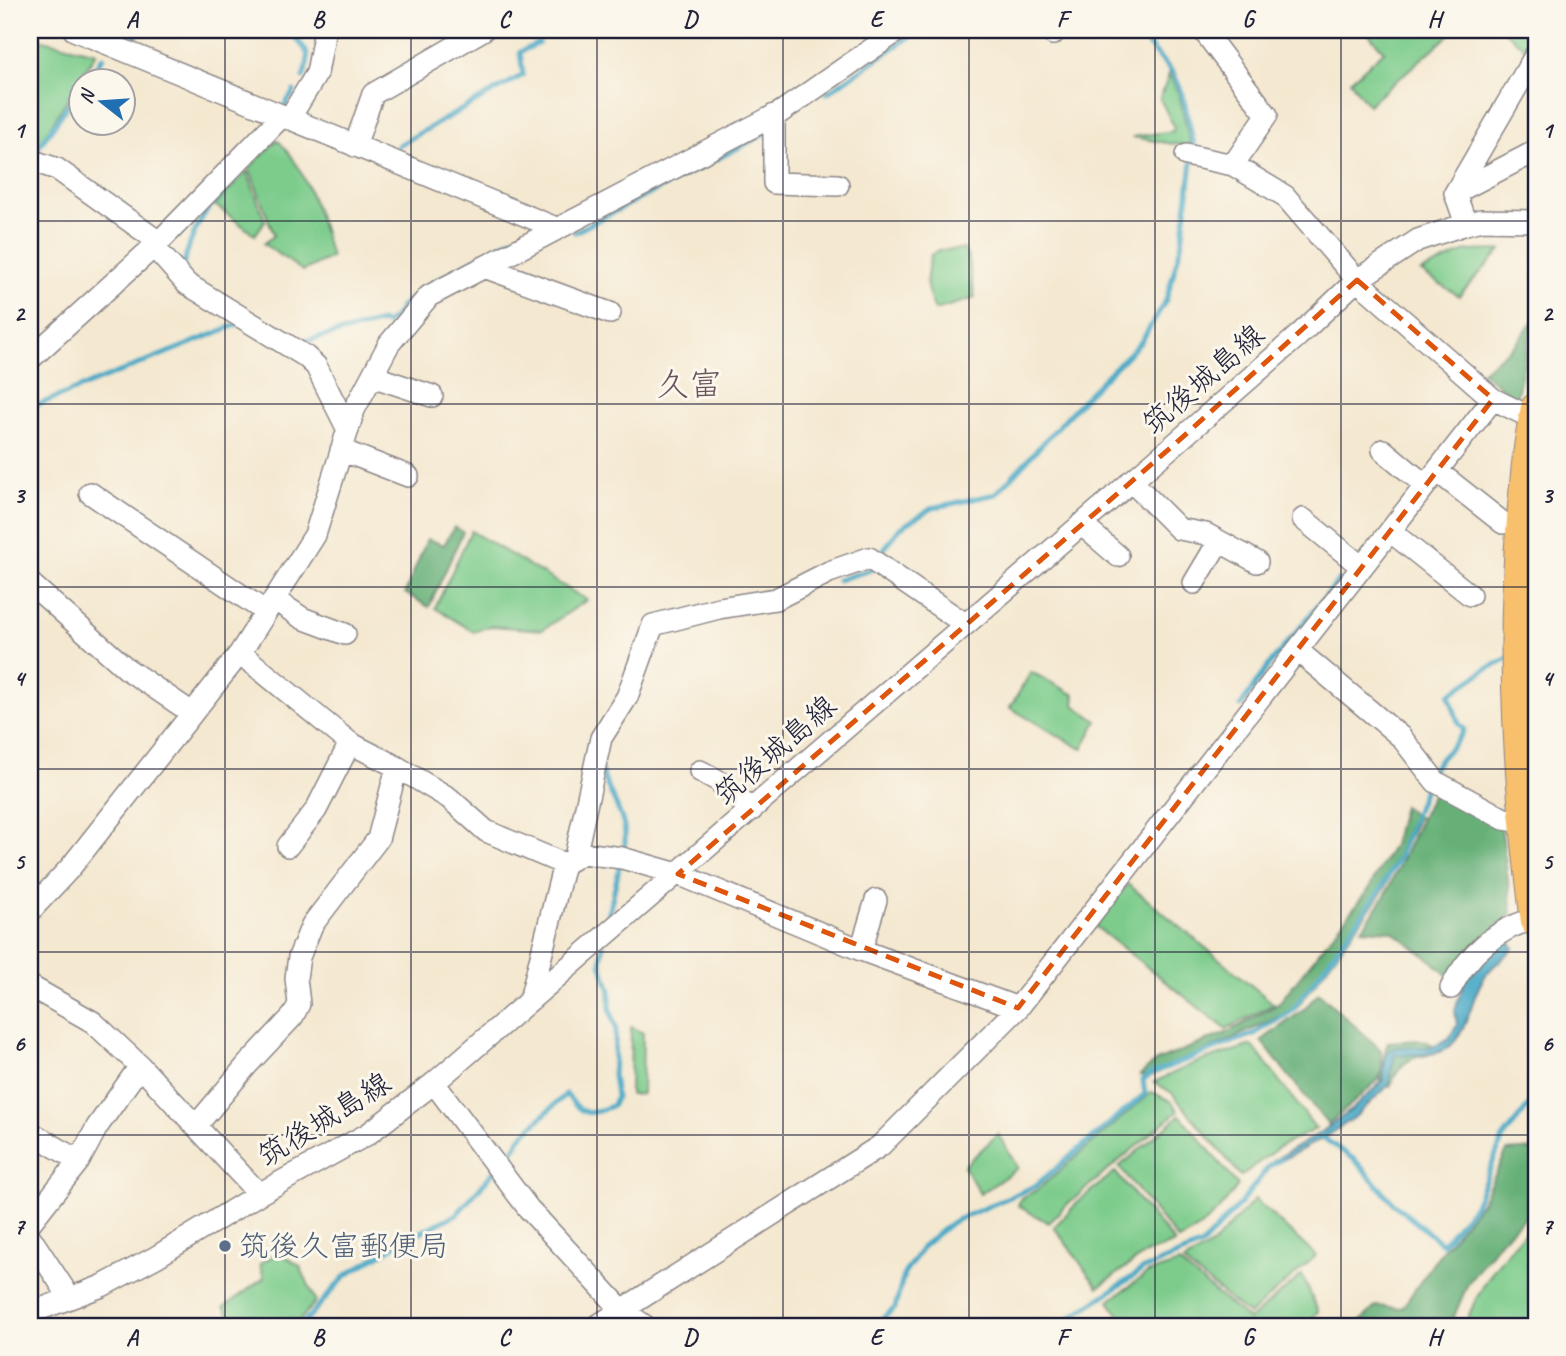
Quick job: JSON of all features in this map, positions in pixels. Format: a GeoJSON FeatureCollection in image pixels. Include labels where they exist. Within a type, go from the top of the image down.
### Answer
{"type":"FeatureCollection","features":[{"type":"Feature","properties":{"kind":"highway"},"geometry":{"type":"LineString","coordinates":[[1535,413],[1530,500],[1518,561],[1516,643],[1536,920]]}},
{"type":"Feature","properties":{"kind":"street"},"geometry":{"type":"LineString","coordinates":[[74,30],[556,228]]}},
{"type":"Feature","properties":{"kind":"street"},"geometry":{"type":"LineString","coordinates":[[30,359],[156,244],[285,118],[317,74],[325,30]]}},
{"type":"Feature","properties":{"kind":"street"},"geometry":{"type":"LineString","coordinates":[[355,146],[373,94],[483,30]]}},
{"type":"Feature","properties":{"kind":"street"},"geometry":{"type":"LineString","coordinates":[[30,912],[70,868],[240,653],[315,535],[354,410],[372,376],[389,344],[429,296],[774,116],[900,30]]}},
{"type":"Feature","properties":{"kind":"street"},"geometry":{"type":"LineString","coordinates":[[1203,30],[1267,115],[1233,165]]}},
{"type":"Feature","properties":{"kind":"street"},"geometry":{"type":"LineString","coordinates":[[1466,224],[1455,193],[1536,54]]}},
{"type":"Feature","properties":{"kind":"street"},"geometry":{"type":"LineString","coordinates":[[774,116],[774,183],[838,185]]}},
{"type":"Feature","properties":{"kind":"street"},"geometry":{"type":"LineString","coordinates":[[1455,193],[1536,151]]}},
{"type":"Feature","properties":{"kind":"street"},"geometry":{"type":"LineString","coordinates":[[1186,155],[1233,165],[1284,196],[1357,280],[1493,399],[1535,413]]}},
{"type":"Feature","properties":{"kind":"street"},"geometry":{"type":"LineString","coordinates":[[30,160],[57,169],[156,244],[187,284],[305,356],[316,366],[344,440],[408,476]]}},
{"type":"Feature","properties":{"kind":"street","name":"筑後城島線"},"geometry":{"type":"LineString","coordinates":[[30,1313],[102,1286],[156,1257],[259,1194],[368,1134],[434,1083],[1299,335],[1357,280],[1418,240],[1466,224],[1481,220],[1536,221]]}},
{"type":"Feature","properties":{"kind":"street"},"geometry":{"type":"LineString","coordinates":[[484,267],[610,313]]}},
{"type":"Feature","properties":{"kind":"street"},"geometry":{"type":"LineString","coordinates":[[372,376],[432,396]]}},
{"type":"Feature","properties":{"kind":"street"},"geometry":{"type":"LineString","coordinates":[[597,1326],[880,1146],[1018,1008],[1493,399]]}},
{"type":"Feature","properties":{"kind":"street"},"geometry":{"type":"LineString","coordinates":[[1382,450],[1503,523]]}},
{"type":"Feature","properties":{"kind":"street"},"geometry":{"type":"LineString","coordinates":[[1131,481],[1179,529],[1206,534],[1257,562]]}},
{"type":"Feature","properties":{"kind":"street"},"geometry":{"type":"LineString","coordinates":[[90,493],[270,606],[345,634]]}},
{"type":"Feature","properties":{"kind":"street"},"geometry":{"type":"LineString","coordinates":[[1303,519],[1362,567]]}},
{"type":"Feature","properties":{"kind":"street"},"geometry":{"type":"LineString","coordinates":[[1081,524],[1118,556]]}},
{"type":"Feature","properties":{"kind":"street"},"geometry":{"type":"LineString","coordinates":[[1390,531],[1470,595]]}},
{"type":"Feature","properties":{"kind":"street"},"geometry":{"type":"LineString","coordinates":[[1194,583],[1219,541]]}},
{"type":"Feature","properties":{"kind":"street"},"geometry":{"type":"LineString","coordinates":[[530,1000],[601,738],[627,697],[653,625],[719,608],[776,599],[829,572],[869,558],[965,624]]}},
{"type":"Feature","properties":{"kind":"street"},"geometry":{"type":"LineString","coordinates":[[30,583],[127,669],[192,713]]}},
{"type":"Feature","properties":{"kind":"street"},"geometry":{"type":"LineString","coordinates":[[1297,650],[1401,737],[1436,782],[1504,819],[1527,807]]}},
{"type":"Feature","properties":{"kind":"street"},"geometry":{"type":"LineString","coordinates":[[240,653],[350,743],[449,798],[486,831],[569,861],[583,853],[622,858],[678,874],[861,950],[1018,1008]]}},
{"type":"Feature","properties":{"kind":"street"},"geometry":{"type":"LineString","coordinates":[[289,845],[316,810],[350,743]]}},
{"type":"Feature","properties":{"kind":"street"},"geometry":{"type":"LineString","coordinates":[[196,1126],[293,1016],[299,1004],[296,978],[299,957],[312,925],[378,839],[397,767]]}},
{"type":"Feature","properties":{"kind":"street"},"geometry":{"type":"LineString","coordinates":[[700,771],[717,780],[752,810]]}},
{"type":"Feature","properties":{"kind":"street"},"geometry":{"type":"LineString","coordinates":[[861,950],[876,900]]}},
{"type":"Feature","properties":{"kind":"street"},"geometry":{"type":"LineString","coordinates":[[1451,988],[1458,973],[1477,951],[1514,924],[1536,920]]}},
{"type":"Feature","properties":{"kind":"street"},"geometry":{"type":"LineString","coordinates":[[30,986],[93,1022],[140,1066],[259,1194]]}},
{"type":"Feature","properties":{"kind":"street"},"geometry":{"type":"LineString","coordinates":[[30,1223],[79,1161],[97,1127],[140,1066]]}},
{"type":"Feature","properties":{"kind":"street"},"geometry":{"type":"LineString","coordinates":[[434,1083],[527,1208],[621,1310],[645,1326]]}},
{"type":"Feature","properties":{"kind":"street"},"geometry":{"type":"LineString","coordinates":[[30,1132],[79,1161]]}},
{"type":"Feature","properties":{"kind":"street"},"geometry":{"type":"LineString","coordinates":[[30,1237],[70,1298]]}},
{"type":"Feature","properties":{"kind":"highlighted area"},"geometry":{"type":"Polygon","coordinates":[[[1357,280],[1493,399],[1018,1008],[678,874],[1176,443],[1357,280]]]}},
{"type":"Feature","properties":{"kind":"green space"},"geometry":{"type":"Polygon","coordinates":[[[1365,30],[1455,30],[1368,105],[1350,81],[1384,51],[1365,30]]]}},
{"type":"Feature","properties":{"kind":"green space"},"geometry":{"type":"Polygon","coordinates":[[[1503,30],[1536,30],[1536,38],[1528,51],[1503,30]]]}},
{"type":"Feature","properties":{"kind":"green space"},"geometry":{"type":"Polygon","coordinates":[[[30,37],[96,53],[88,66],[66,66],[66,101],[34,153],[30,153],[30,37]]]}},
{"type":"Feature","properties":{"kind":"green space"},"geometry":{"type":"Polygon","coordinates":[[[1169,74],[1179,94],[1191,147],[1132,137],[1173,131],[1174,127],[1160,99],[1169,74]]]}},
{"type":"Feature","properties":{"kind":"green space"},"geometry":{"type":"Polygon","coordinates":[[[277,140],[287,150],[304,178],[331,257],[303,271],[264,244],[274,235],[249,168],[277,140]]]}},
{"type":"Feature","properties":{"kind":"green space"},"geometry":{"type":"Polygon","coordinates":[[[247,171],[265,221],[255,235],[215,205],[247,171]]]}},
{"type":"Feature","properties":{"kind":"green space"},"geometry":{"type":"Polygon","coordinates":[[[964,249],[975,298],[935,310],[927,283],[931,255],[939,250],[964,249]]]}},
{"type":"Feature","properties":{"kind":"green space"},"geometry":{"type":"Polygon","coordinates":[[[1501,250],[1459,296],[1421,272],[1466,251],[1501,250]]]}},
{"type":"Feature","properties":{"kind":"green space"},"geometry":{"type":"Polygon","coordinates":[[[1533,321],[1516,399],[1481,372],[1515,345],[1533,321]]]}},
{"type":"Feature","properties":{"kind":"green space"},"geometry":{"type":"Polygon","coordinates":[[[454,527],[463,532],[429,607],[405,593],[427,539],[444,545],[454,527]]]}},
{"type":"Feature","properties":{"kind":"green space"},"geometry":{"type":"Polygon","coordinates":[[[471,531],[587,600],[542,630],[490,626],[474,632],[435,608],[471,531]]]}},
{"type":"Feature","properties":{"kind":"green space"},"geometry":{"type":"Polygon","coordinates":[[[1031,672],[1075,695],[1074,705],[1097,721],[1082,749],[1010,708],[1031,672]]]}},
{"type":"Feature","properties":{"kind":"green space"},"geometry":{"type":"Polygon","coordinates":[[[1436,786],[1501,824],[1512,914],[1479,941],[1448,976],[1392,931],[1362,929],[1385,896],[1436,786]]]}},
{"type":"Feature","properties":{"kind":"green space"},"geometry":{"type":"Polygon","coordinates":[[[1403,806],[1418,817],[1383,891],[1296,1009],[1149,1077],[1140,1075],[1156,1061],[1226,1033],[1278,1004],[1368,890],[1393,845],[1403,806]]]}},
{"type":"Feature","properties":{"kind":"green space"},"geometry":{"type":"Polygon","coordinates":[[[1128,884],[1274,1004],[1226,1029],[1095,926],[1128,884]]]}},
{"type":"Feature","properties":{"kind":"green space"},"geometry":{"type":"Polygon","coordinates":[[[1319,993],[1381,1050],[1382,1072],[1377,1081],[1328,1125],[1261,1041],[1303,1010],[1319,993]]]}},
{"type":"Feature","properties":{"kind":"green space"},"geometry":{"type":"Polygon","coordinates":[[[631,1027],[643,1033],[642,1094],[630,1095],[631,1027]]]}},
{"type":"Feature","properties":{"kind":"green space"},"geometry":{"type":"Polygon","coordinates":[[[1421,1040],[1432,1044],[1428,1055],[1414,1058],[1404,1064],[1390,1087],[1380,1081],[1388,1042],[1421,1040]]]}},
{"type":"Feature","properties":{"kind":"green space"},"geometry":{"type":"Polygon","coordinates":[[[1252,1045],[1316,1129],[1279,1147],[1241,1176],[1172,1093],[1154,1082],[1195,1063],[1252,1045]]]}},
{"type":"Feature","properties":{"kind":"green space"},"geometry":{"type":"Polygon","coordinates":[[[1152,1092],[1171,1101],[1178,1111],[1063,1208],[1049,1223],[1018,1206],[1021,1198],[1037,1190],[1152,1092]]]}},
{"type":"Feature","properties":{"kind":"green space"},"geometry":{"type":"Polygon","coordinates":[[[1180,1115],[1238,1185],[1211,1217],[1195,1231],[1178,1240],[1119,1167],[1180,1115]]]}},
{"type":"Feature","properties":{"kind":"green space"},"geometry":{"type":"Polygon","coordinates":[[[998,1134],[1018,1168],[980,1194],[964,1166],[998,1134]]]}},
{"type":"Feature","properties":{"kind":"green space"},"geometry":{"type":"Polygon","coordinates":[[[1536,1149],[1536,1207],[1501,1240],[1468,1283],[1450,1326],[1356,1326],[1376,1306],[1402,1308],[1443,1249],[1481,1203],[1507,1151],[1536,1149]]]}},
{"type":"Feature","properties":{"kind":"green space"},"geometry":{"type":"Polygon","coordinates":[[[1115,1172],[1175,1243],[1145,1254],[1098,1287],[1054,1227],[1080,1200],[1115,1172]]]}},
{"type":"Feature","properties":{"kind":"green space"},"geometry":{"type":"Polygon","coordinates":[[[1255,1199],[1316,1256],[1249,1315],[1183,1262],[1213,1244],[1255,1199]]]}},
{"type":"Feature","properties":{"kind":"green space"},"geometry":{"type":"Polygon","coordinates":[[[1536,1220],[1536,1326],[1465,1326],[1486,1282],[1536,1220]]]}},
{"type":"Feature","properties":{"kind":"green space"},"geometry":{"type":"Polygon","coordinates":[[[278,1253],[300,1266],[316,1301],[295,1326],[237,1326],[224,1307],[264,1278],[260,1264],[278,1253]]]}},
{"type":"Feature","properties":{"kind":"green space"},"geometry":{"type":"Polygon","coordinates":[[[1179,1263],[1249,1320],[1302,1275],[1318,1311],[1307,1326],[1126,1326],[1109,1301],[1148,1273],[1179,1263]]]}},
{"type":"Feature","properties":{"kind":"water"},"geometry":{"type":"Polygon","coordinates":[[[1507,940],[1514,948],[1496,964],[1480,984],[1463,1029],[1449,1047],[1434,1053],[1395,1055],[1388,1086],[1354,1118],[1329,1135],[1275,1164],[1274,1160],[1332,1124],[1371,1093],[1384,1079],[1385,1058],[1389,1050],[1399,1047],[1433,1047],[1449,1038],[1457,1025],[1455,1010],[1464,982],[1480,962],[1507,940]]]}},
{"type":"Feature","properties":{"kind":"waterway"},"geometry":{"type":"LineString","coordinates":[[133,41],[139,30]]}},
{"type":"Feature","properties":{"kind":"waterway"},"geometry":{"type":"LineString","coordinates":[[288,30],[303,46],[308,56],[303,77]]}},
{"type":"Feature","properties":{"kind":"waterway"},"geometry":{"type":"LineString","coordinates":[[827,93],[920,30]]}},
{"type":"Feature","properties":{"kind":"waterway"},"geometry":{"type":"LineString","coordinates":[[1135,30],[1173,73],[1182,92],[1194,144],[1193,153]]}},
{"type":"Feature","properties":{"kind":"waterway"},"geometry":{"type":"LineString","coordinates":[[396,150],[399,145],[523,75],[520,52],[539,43]]}},
{"type":"Feature","properties":{"kind":"waterway"},"geometry":{"type":"LineString","coordinates":[[96,66],[103,57]]}},
{"type":"Feature","properties":{"kind":"waterway"},"geometry":{"type":"LineString","coordinates":[[284,110],[294,91]]}},
{"type":"Feature","properties":{"kind":"waterway"},"geometry":{"type":"LineString","coordinates":[[34,154],[66,108]]}},
{"type":"Feature","properties":{"kind":"waterway"},"geometry":{"type":"LineString","coordinates":[[575,232],[769,132]]}},
{"type":"Feature","properties":{"kind":"waterway"},"geometry":{"type":"LineString","coordinates":[[878,557],[900,528],[932,508],[996,494],[1089,393],[1141,342],[1166,300],[1170,286],[1182,242],[1192,162]]}},
{"type":"Feature","properties":{"kind":"waterway"},"geometry":{"type":"LineString","coordinates":[[185,270],[183,266],[198,225],[224,191]]}},
{"type":"Feature","properties":{"kind":"waterway"},"geometry":{"type":"LineString","coordinates":[[432,283],[514,238]]}},
{"type":"Feature","properties":{"kind":"waterway"},"geometry":{"type":"LineString","coordinates":[[295,341],[301,342],[382,322],[386,324],[399,313],[401,306],[422,291]]}},
{"type":"Feature","properties":{"kind":"waterway"},"geometry":{"type":"LineString","coordinates":[[30,408],[241,323]]}},
{"type":"Feature","properties":{"kind":"waterway"},"geometry":{"type":"LineString","coordinates":[[838,580],[870,570],[873,565]]}},
{"type":"Feature","properties":{"kind":"waterway"},"geometry":{"type":"LineString","coordinates":[[1241,706],[1265,670],[1338,581]]}},
{"type":"Feature","properties":{"kind":"waterway"},"geometry":{"type":"LineString","coordinates":[[1433,769],[1464,729],[1459,724],[1449,695],[1508,658]]}},
{"type":"Feature","properties":{"kind":"waterway"},"geometry":{"type":"LineString","coordinates":[[602,772],[623,821],[623,854]]}},
{"type":"Feature","properties":{"kind":"waterway"},"geometry":{"type":"LineString","coordinates":[[873,1326],[895,1308],[904,1274],[924,1245],[952,1222],[1035,1186],[1145,1094],[1143,1080],[1150,1074],[1254,1034],[1292,1011],[1381,889],[1399,857],[1427,781]]}},
{"type":"Feature","properties":{"kind":"waterway"},"geometry":{"type":"LineString","coordinates":[[606,926],[620,864]]}},
{"type":"Feature","properties":{"kind":"waterway"},"geometry":{"type":"LineString","coordinates":[[502,1164],[521,1137],[566,1094],[577,1107],[586,1112],[592,1113],[613,1105],[616,1097],[613,1075],[616,1028],[610,1008],[610,990],[601,964],[603,946]]}},
{"type":"Feature","properties":{"kind":"waterway"},"geometry":{"type":"LineString","coordinates":[[1322,1137],[1355,1160],[1394,1204],[1442,1244],[1475,1205],[1503,1138],[1533,1100]]}},
{"type":"Feature","properties":{"kind":"waterway"},"geometry":{"type":"LineString","coordinates":[[1062,1326],[1144,1269],[1202,1245],[1241,1203],[1269,1166],[1281,1159]]}},
{"type":"Feature","properties":{"kind":"waterway"},"geometry":{"type":"LineString","coordinates":[[301,1326],[345,1276],[399,1243],[457,1214],[495,1170]]}},
{"type":"Feature","properties":{"kind":"place","name":"筑後久富郵便局"},"geometry":{"type":"Point","coordinates":[225,1246]}},
{"type":"Feature","properties":{"kind":"district","name":"久富"},"geometry":{"type":"Point","coordinates":[689,383]}}]}
